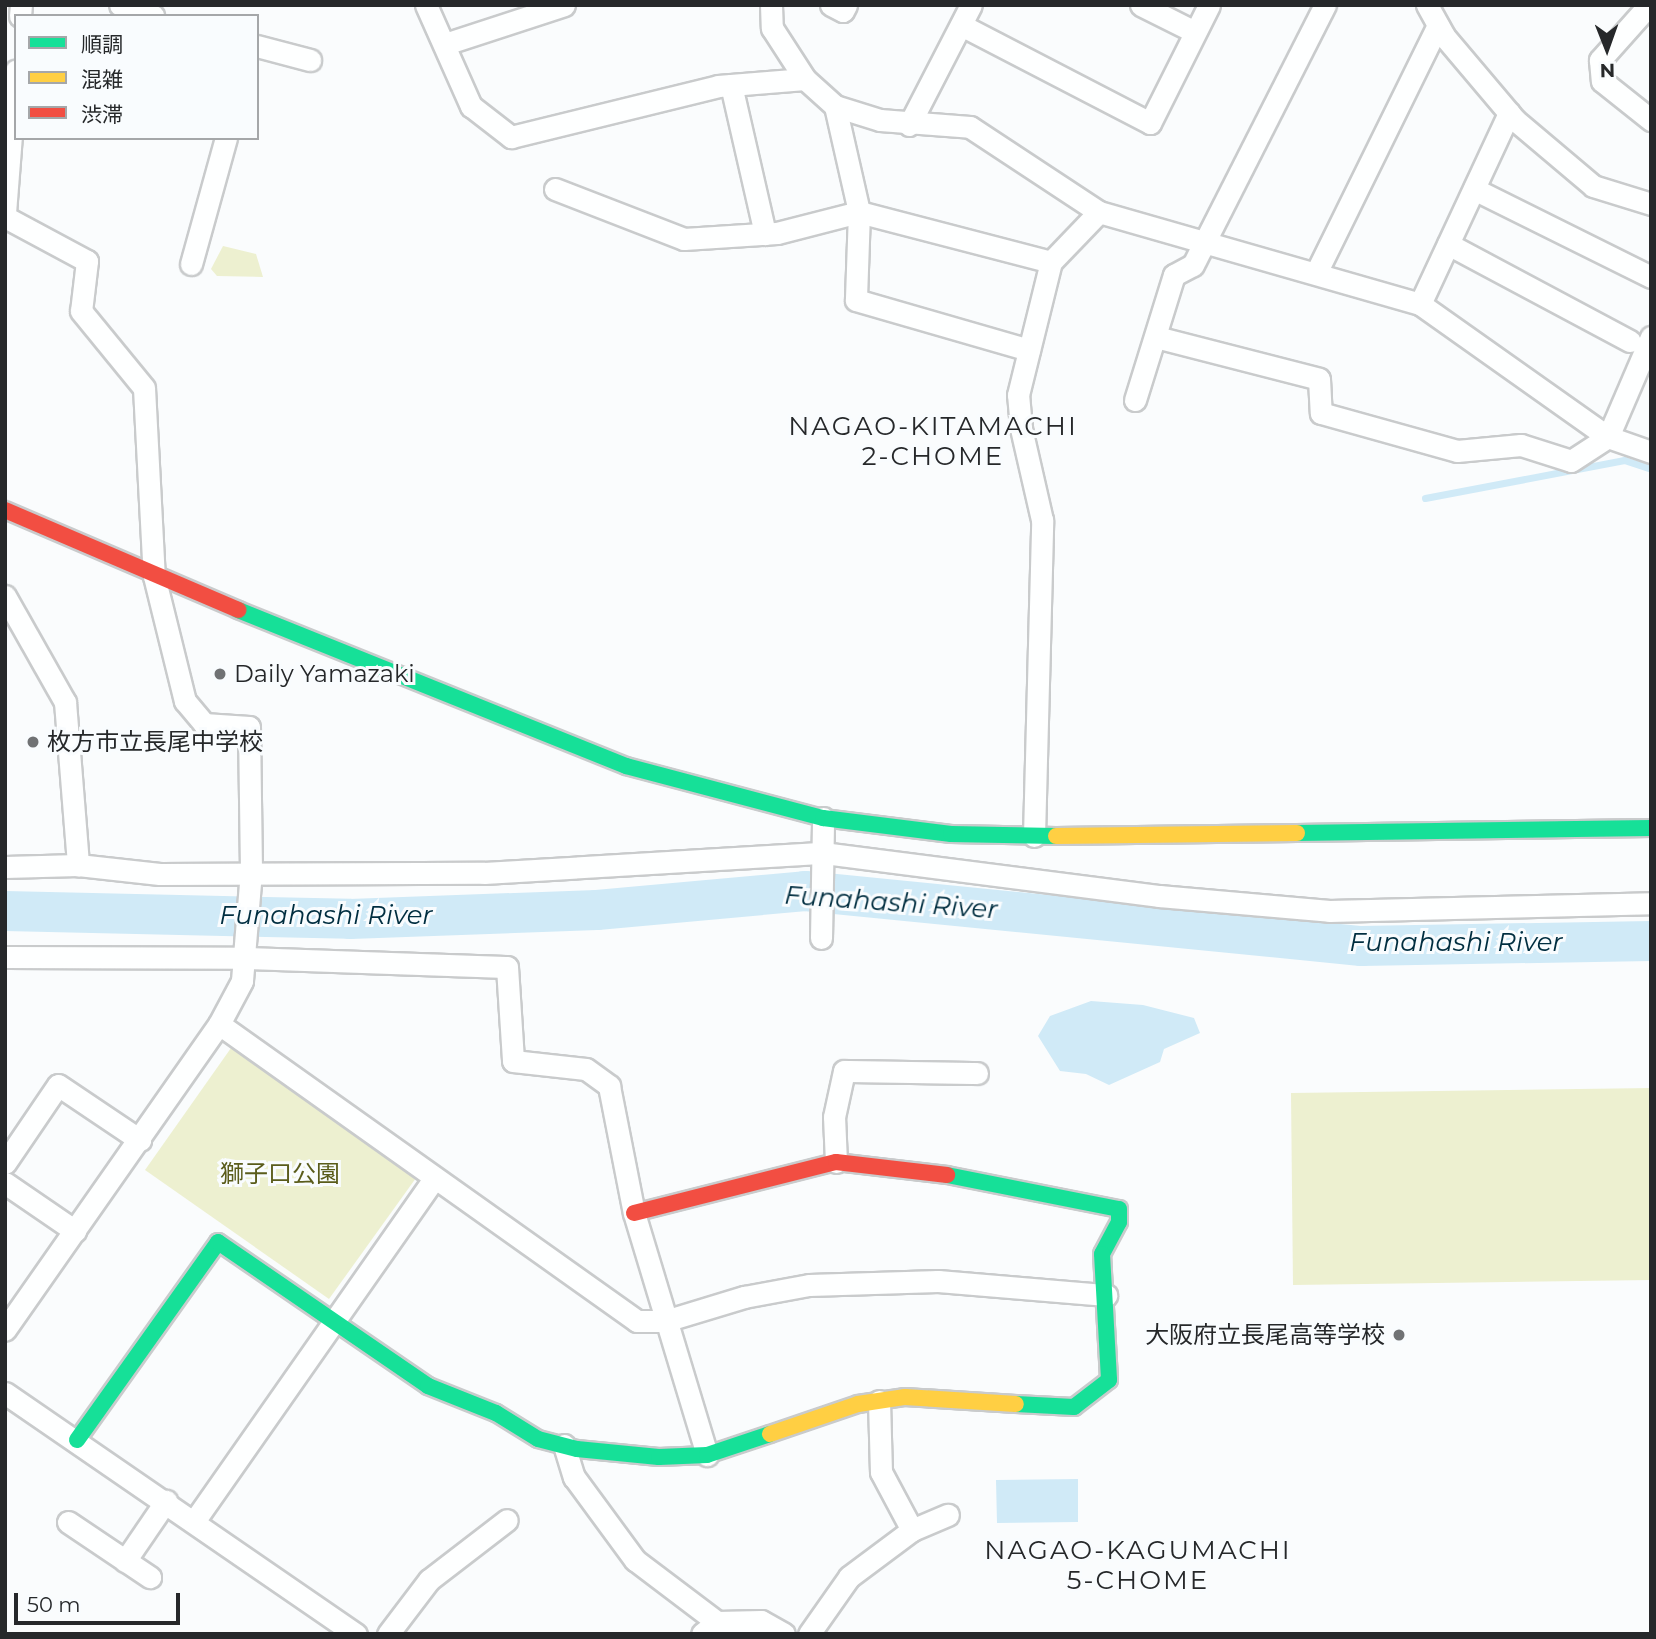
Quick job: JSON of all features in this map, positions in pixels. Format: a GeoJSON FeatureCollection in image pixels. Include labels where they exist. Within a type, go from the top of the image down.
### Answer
{"type":"FeatureCollection","features":[{"type":"Feature","properties":{"kind":"street"},"geometry":{"type":"LineString","coordinates":[[120,5],[147,14]]}},
{"type":"Feature","properties":{"kind":"street"},"geometry":{"type":"LineString","coordinates":[[426,5],[471,106],[511,138],[731,85],[805,79]]}},
{"type":"Feature","properties":{"kind":"street"},"geometry":{"type":"LineString","coordinates":[[445,44],[564,5]]}},
{"type":"Feature","properties":{"kind":"street"},"geometry":{"type":"LineString","coordinates":[[771,5],[772,28],[805,79],[835,106],[909,125],[970,127],[1099,212],[1420,304],[1608,437],[1651,452]]}},
{"type":"Feature","properties":{"kind":"street"},"geometry":{"type":"LineString","coordinates":[[831,5],[843,11],[846,5]]}},
{"type":"Feature","properties":{"kind":"street"},"geometry":{"type":"LineString","coordinates":[[909,125],[971,5]]}},
{"type":"Feature","properties":{"kind":"street"},"geometry":{"type":"LineString","coordinates":[[1141,5],[1195,32]]}},
{"type":"Feature","properties":{"kind":"street"},"geometry":{"type":"LineString","coordinates":[[961,25],[1150,123],[1209,5]]}},
{"type":"Feature","properties":{"kind":"street"},"geometry":{"type":"LineString","coordinates":[[1135,400],[1174,275],[1194,265],[1203,242],[1325,5]]}},
{"type":"Feature","properties":{"kind":"street"},"geometry":{"type":"LineString","coordinates":[[1427,5],[1438,25],[1509,113],[1593,186],[1651,204]]}},
{"type":"Feature","properties":{"kind":"street"},"geometry":{"type":"LineString","coordinates":[[1649,5],[1600,60],[1602,81],[1651,120]]}},
{"type":"Feature","properties":{"kind":"street"},"geometry":{"type":"LineString","coordinates":[[1316,273],[1438,25]]}},
{"type":"Feature","properties":{"kind":"street"},"geometry":{"type":"LineString","coordinates":[[259,47],[310,60]]}},
{"type":"Feature","properties":{"kind":"street"},"geometry":{"type":"LineString","coordinates":[[731,85],[765,234]]}},
{"type":"Feature","properties":{"kind":"street"},"geometry":{"type":"LineString","coordinates":[[5,1330],[12,1306],[75,1231],[219,1024],[242,981],[247,958],[251,871],[249,727],[204,724],[185,701],[154,576],[144,388],[81,311],[87,261],[5,215],[14,96]]}},
{"type":"Feature","properties":{"kind":"street"},"geometry":{"type":"LineString","coordinates":[[835,106],[859,212],[856,300],[1029,350]]}},
{"type":"Feature","properties":{"kind":"street"},"geometry":{"type":"LineString","coordinates":[[1420,304],[1509,113]]}},
{"type":"Feature","properties":{"kind":"street"},"geometry":{"type":"LineString","coordinates":[[191,264],[225,140]]}},
{"type":"Feature","properties":{"kind":"street"},"geometry":{"type":"LineString","coordinates":[[555,189],[684,239],[765,234],[859,212],[1051,262]]}},
{"type":"Feature","properties":{"kind":"street"},"geometry":{"type":"LineString","coordinates":[[1474,189],[1651,277]]}},
{"type":"Feature","properties":{"kind":"street"},"geometry":{"type":"LineString","coordinates":[[1034,836],[1042,520],[1021,428],[1018,394],[1051,262],[1099,212]]}},
{"type":"Feature","properties":{"kind":"street"},"geometry":{"type":"LineString","coordinates":[[1156,337],[1319,379],[1321,413],[1457,451],[1521,445],[1571,461],[1608,437],[1643,376],[1640,339],[1448,244]]}},
{"type":"Feature","properties":{"kind":"street"},"geometry":{"type":"LineString","coordinates":[[5,510],[154,576],[625,766],[823,818],[951,834],[1034,836],[1651,828]]}},
{"type":"Feature","properties":{"kind":"street"},"geometry":{"type":"LineString","coordinates":[[5,596],[65,702],[78,865]]}},
{"type":"Feature","properties":{"kind":"street"},"geometry":{"type":"LineString","coordinates":[[821,938],[823,818]]}},
{"type":"Feature","properties":{"kind":"street"},"geometry":{"type":"LineString","coordinates":[[5,867],[78,865],[160,874],[251,871],[484,873],[822,861],[1329,911],[1651,903]]}},
{"type":"Feature","properties":{"kind":"street"},"geometry":{"type":"LineString","coordinates":[[5,957],[247,958],[507,967],[513,1061],[586,1069],[609,1086],[634,1213],[707,1455]]}},
{"type":"Feature","properties":{"kind":"street"},"geometry":{"type":"LineString","coordinates":[[219,1024],[637,1321],[666,1321],[744,1297],[809,1285],[938,1281],[1106,1295]]}},
{"type":"Feature","properties":{"kind":"street"},"geometry":{"type":"LineString","coordinates":[[836,1162],[834,1117],[844,1071],[977,1073]]}},
{"type":"Feature","properties":{"kind":"street"},"geometry":{"type":"LineString","coordinates":[[5,1163],[58,1085],[140,1140]]}},
{"type":"Feature","properties":{"kind":"street"},"geometry":{"type":"LineString","coordinates":[[76,1440],[218,1242],[336,1319],[428,1386],[496,1413],[538,1439],[564,1445],[659,1457],[707,1455],[879,1401],[905,1397],[1074,1407],[1109,1380],[1102,1254],[1119,1222],[1118,1209],[976,1178],[836,1162],[634,1213]]}},
{"type":"Feature","properties":{"kind":"street"},"geometry":{"type":"LineString","coordinates":[[195,1520],[434,1179]]}},
{"type":"Feature","properties":{"kind":"street"},"geometry":{"type":"LineString","coordinates":[[5,1183],[75,1231]]}},
{"type":"Feature","properties":{"kind":"street"},"geometry":{"type":"LineString","coordinates":[[5,1393],[195,1520],[356,1634]]}},
{"type":"Feature","properties":{"kind":"street"},"geometry":{"type":"LineString","coordinates":[[879,1401],[881,1472],[912,1530]]}},
{"type":"Feature","properties":{"kind":"street"},"geometry":{"type":"LineString","coordinates":[[564,1445],[574,1477],[635,1560],[709,1628],[761,1620],[784,1634]]}},
{"type":"Feature","properties":{"kind":"street"},"geometry":{"type":"LineString","coordinates":[[125,1561],[166,1501]]}},
{"type":"Feature","properties":{"kind":"street"},"geometry":{"type":"LineString","coordinates":[[809,1634],[849,1577],[912,1530],[948,1515]]}},
{"type":"Feature","properties":{"kind":"street"},"geometry":{"type":"LineString","coordinates":[[388,1634],[429,1580],[507,1520]]}},
{"type":"Feature","properties":{"kind":"street"},"geometry":{"type":"LineString","coordinates":[[68,1522],[149,1577]]}},
{"type":"Feature","properties":{"kind":"green space"},"geometry":{"type":"Polygon","coordinates":[[[223,246],[256,254],[263,277],[217,276],[211,269],[223,246]]]}},
{"type":"Feature","properties":{"kind":"green space","name":"獅子口公園"},"geometry":{"type":"Polygon","coordinates":[[[231,1048],[416,1178],[329,1299],[145,1170],[231,1048]]]}},
{"type":"Feature","properties":{"kind":"green space"},"geometry":{"type":"Polygon","coordinates":[[[1651,1088],[1651,1280],[1293,1285],[1291,1093],[1651,1088]]]}},
{"type":"Feature","properties":{"kind":"water"},"geometry":{"type":"Polygon","coordinates":[[[1091,1001],[1143,1005],[1194,1018],[1200,1033],[1164,1049],[1160,1062],[1109,1085],[1086,1074],[1060,1071],[1038,1036],[1050,1016],[1091,1001]]]}},
{"type":"Feature","properties":{"kind":"water"},"geometry":{"type":"Polygon","coordinates":[[[1078,1479],[1078,1522],[997,1523],[996,1480],[1078,1479]]]}},
{"type":"Feature","properties":{"kind":"waterway"},"geometry":{"type":"LineString","coordinates":[[1425,498],[1624,460],[1651,469]]}},
{"type":"Feature","properties":{"kind":"waterway","name":"Funahashi River"},"geometry":{"type":"LineString","coordinates":[[5,911],[350,919],[597,910],[805,891],[1361,946],[1651,941]]}},
{"type":"Feature","properties":{"kind":"traffic: fast"},"geometry":{"type":"LineString","coordinates":[[238,610],[626,766],[823,818],[951,834],[1056,836]]}},
{"type":"Feature","properties":{"kind":"traffic: fast"},"geometry":{"type":"LineString","coordinates":[[1297,833],[1651,828]]}},
{"type":"Feature","properties":{"kind":"traffic: fast"},"geometry":{"type":"LineString","coordinates":[[947,1175],[1119,1209],[1119,1222],[1102,1254],[1109,1380],[1074,1407],[1016,1404]]}},
{"type":"Feature","properties":{"kind":"traffic: fast"},"geometry":{"type":"LineString","coordinates":[[77,1440],[218,1242],[428,1386],[496,1413],[538,1439],[577,1449],[659,1457],[707,1455],[770,1434]]}},
{"type":"Feature","properties":{"kind":"traffic: slow"},"geometry":{"type":"LineString","coordinates":[[1056,836],[1297,833]]}},
{"type":"Feature","properties":{"kind":"traffic: slow"},"geometry":{"type":"LineString","coordinates":[[770,1434],[858,1404],[905,1397],[1016,1404]]}},
{"type":"Feature","properties":{"kind":"traffic: jam"},"geometry":{"type":"LineString","coordinates":[[5,510],[238,610]]}},
{"type":"Feature","properties":{"kind":"traffic: jam"},"geometry":{"type":"LineString","coordinates":[[634,1213],[836,1162],[947,1175]]}},
{"type":"Feature","properties":{"kind":"place","name":"Daily Yamazaki"},"geometry":{"type":"Point","coordinates":[220,674]}},
{"type":"Feature","properties":{"kind":"place","name":"枚方市立長尾中学校"},"geometry":{"type":"Point","coordinates":[33,742]}},
{"type":"Feature","properties":{"kind":"place","name":"大阪府立長尾高等学校"},"geometry":{"type":"Point","coordinates":[1399,1335]}},
{"type":"Feature","properties":{"kind":"district","name":"NAGAO-KITAMACHI 2-CHOME"},"geometry":{"type":"Point","coordinates":[933,442]}},
{"type":"Feature","properties":{"kind":"district","name":"NAGAO-KAGUMACHI 5-CHOME"},"geometry":{"type":"Point","coordinates":[1138,1566]}}]}
